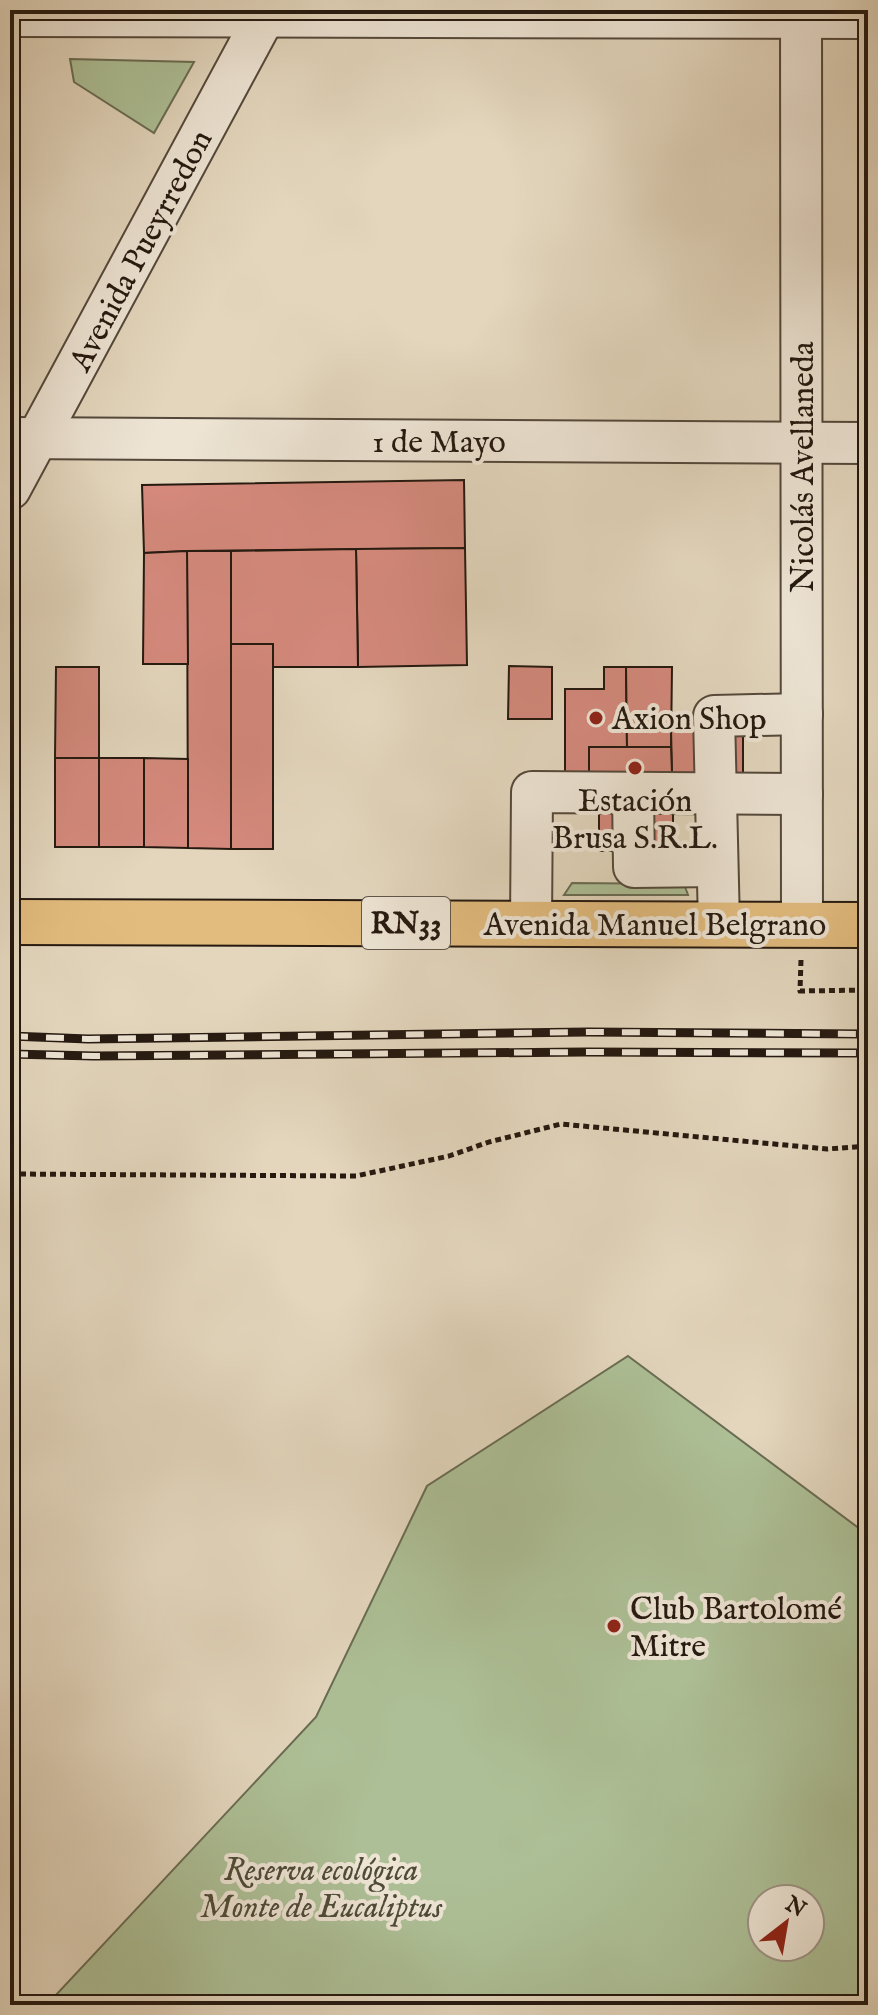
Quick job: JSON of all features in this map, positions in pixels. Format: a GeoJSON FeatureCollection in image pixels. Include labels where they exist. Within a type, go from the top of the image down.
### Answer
{"type":"FeatureCollection","features":[{"type":"Feature","properties":{"kind":"main road","name":"Avenida Manuel Belgrano"},"geometry":{"type":"LineString","coordinates":[[10,922],[868,925]]}},
{"type":"Feature","properties":{"kind":"street","name":"Avenida Pueyrredon"},"geometry":{"type":"LineString","coordinates":[[10,489],[24,438],[267,13]]}},
{"type":"Feature","properties":{"kind":"street"},"geometry":{"type":"LineString","coordinates":[[10,16],[801,14],[868,18]]}},
{"type":"Feature","properties":{"kind":"street","name":"Nicolás Avellaneda"},"geometry":{"type":"LineString","coordinates":[[801,14],[802,924]]}},
{"type":"Feature","properties":{"kind":"street","name":"1 de Mayo"},"geometry":{"type":"LineString","coordinates":[[24,438],[868,443]]}},
{"type":"Feature","properties":{"kind":"street"},"geometry":{"type":"LineString","coordinates":[[719,924],[714,716],[802,714]]}},
{"type":"Feature","properties":{"kind":"street"},"geometry":{"type":"LineString","coordinates":[[531,923],[532,792],[802,794]]}},
{"type":"Feature","properties":{"kind":"street"},"geometry":{"type":"LineString","coordinates":[[633,793],[634,867],[717,866]]}},
{"type":"Feature","properties":{"kind":"path"},"geometry":{"type":"LineString","coordinates":[[800,991],[868,990]]}},
{"type":"Feature","properties":{"kind":"path"},"geometry":{"type":"LineString","coordinates":[[10,1174],[356,1176],[449,1156],[489,1142],[561,1124],[827,1149],[868,1146]]}},
{"type":"Feature","properties":{"kind":"green space"},"geometry":{"type":"Polygon","coordinates":[[[70,59],[194,62],[154,133],[74,82],[70,59]]]}},
{"type":"Feature","properties":{"kind":"green space"},"geometry":{"type":"Polygon","coordinates":[[[572,883],[684,884],[688,895],[564,895],[572,883]]]}},
{"type":"Feature","properties":{"kind":"green space","name":"Club Bartolomé Mitre"},"geometry":{"type":"Polygon","coordinates":[[[628,1356],[868,1535],[868,2005],[50,2005],[54,1997],[316,1717],[427,1486],[628,1356]]]}},
{"type":"Feature","properties":{"kind":"building"},"geometry":{"type":"Polygon","coordinates":[[[464,480],[465,548],[144,553],[142,485],[464,480]]]}},
{"type":"Feature","properties":{"kind":"building"},"geometry":{"type":"Polygon","coordinates":[[[465,548],[467,665],[358,667],[356,549],[465,548]]]}},
{"type":"Feature","properties":{"kind":"building"},"geometry":{"type":"Polygon","coordinates":[[[356,549],[358,667],[273,667],[273,644],[231,644],[231,551],[356,549]]]}},
{"type":"Feature","properties":{"kind":"building"},"geometry":{"type":"Polygon","coordinates":[[[187,551],[231,551],[231,849],[188,848],[187,551]]]}},
{"type":"Feature","properties":{"kind":"building"},"geometry":{"type":"Polygon","coordinates":[[[187,551],[188,664],[143,664],[144,553],[187,551]]]}},
{"type":"Feature","properties":{"kind":"building"},"geometry":{"type":"Polygon","coordinates":[[[231,644],[273,644],[273,849],[231,849],[231,644]]]}},
{"type":"Feature","properties":{"kind":"building"},"geometry":{"type":"Polygon","coordinates":[[[509,666],[552,667],[552,719],[508,719],[509,666]]]}},
{"type":"Feature","properties":{"kind":"building"},"geometry":{"type":"Polygon","coordinates":[[[56,667],[99,667],[99,758],[55,758],[56,667]]]}},
{"type":"Feature","properties":{"kind":"building","name":"Axion Shop"},"geometry":{"type":"Polygon","coordinates":[[[604,667],[626,667],[627,747],[589,747],[589,773],[565,772],[565,689],[604,689],[604,667]]]}},
{"type":"Feature","properties":{"kind":"building"},"geometry":{"type":"Polygon","coordinates":[[[626,667],[672,667],[671,747],[627,747],[626,667]]]}},
{"type":"Feature","properties":{"kind":"building"},"geometry":{"type":"Polygon","coordinates":[[[671,729],[743,729],[743,773],[672,773],[671,729]]]}},
{"type":"Feature","properties":{"kind":"building"},"geometry":{"type":"Polygon","coordinates":[[[589,747],[671,747],[672,773],[589,773],[589,747]]]}},
{"type":"Feature","properties":{"kind":"building"},"geometry":{"type":"Polygon","coordinates":[[[55,758],[99,758],[99,847],[55,847],[55,758]]]}},
{"type":"Feature","properties":{"kind":"building"},"geometry":{"type":"Polygon","coordinates":[[[99,758],[144,758],[144,847],[99,847],[99,758]]]}},
{"type":"Feature","properties":{"kind":"building"},"geometry":{"type":"Polygon","coordinates":[[[144,758],[188,759],[188,848],[144,847],[144,758]]]}},
{"type":"Feature","properties":{"kind":"building"},"geometry":{"type":"Polygon","coordinates":[[[599,803],[673,803],[673,851],[599,851],[599,803]]]}},
{"type":"Feature","properties":{"kind":"railway"},"geometry":{"type":"LineString","coordinates":[[10,1036],[88,1039],[588,1032],[868,1034]]}},
{"type":"Feature","properties":{"kind":"railway"},"geometry":{"type":"LineString","coordinates":[[10,1054],[868,1053]]}},
{"type":"Feature","properties":{"kind":"place","name":"Axion Shop"},"geometry":{"type":"Point","coordinates":[596,718]}},
{"type":"Feature","properties":{"kind":"place","name":"Estación Brusa S.R.L."},"geometry":{"type":"Point","coordinates":[635,768]}},
{"type":"Feature","properties":{"kind":"place","name":"Club Bartolomé Mitre"},"geometry":{"type":"Point","coordinates":[614,1626]}},
{"type":"Feature","properties":{"kind":"park label","name":"Reserva ecológica Monte de Eucaliptus"},"geometry":{"type":"Point","coordinates":[321,1888]}}]}
